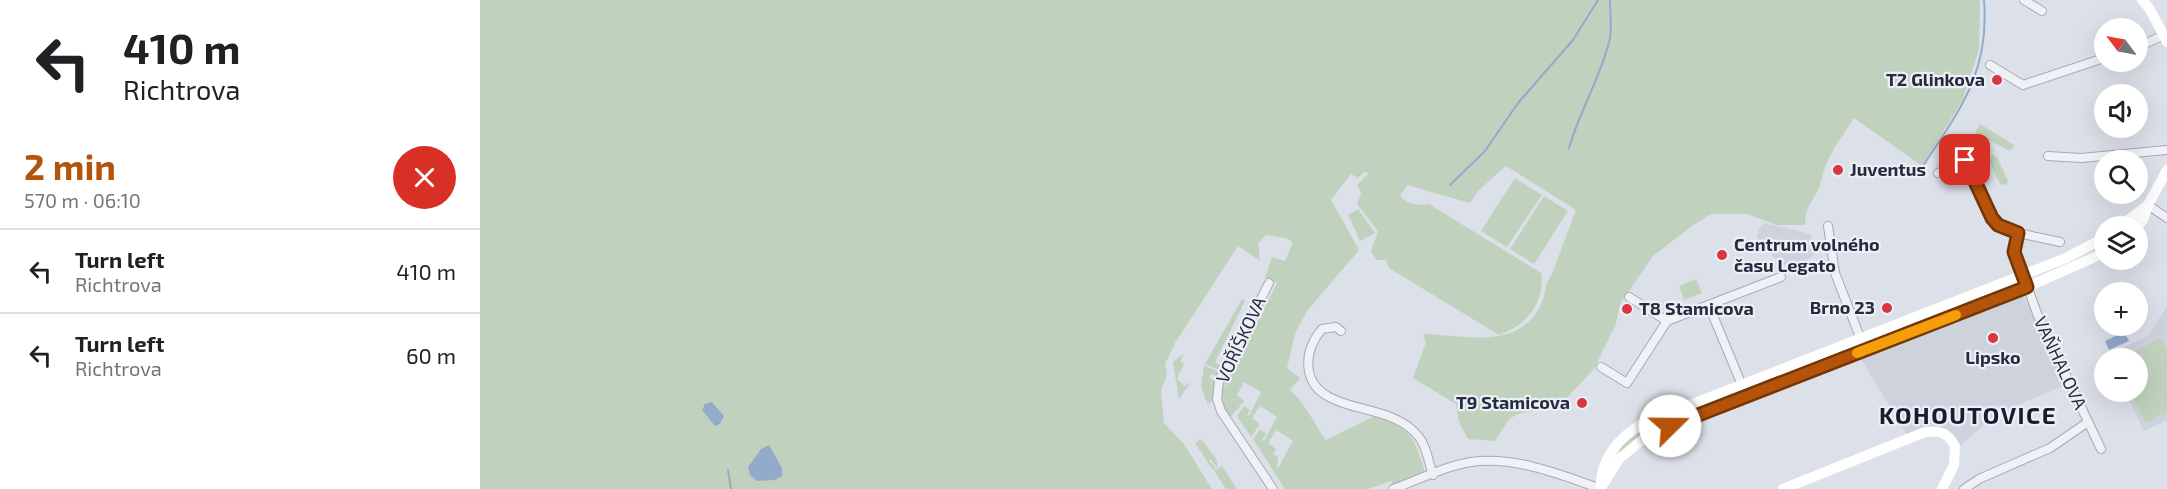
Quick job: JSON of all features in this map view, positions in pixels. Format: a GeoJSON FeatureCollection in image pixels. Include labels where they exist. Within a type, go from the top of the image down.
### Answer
{"type":"FeatureCollection","features":[{"type":"Feature","properties":{"kind":"street"},"geometry":{"type":"LineString","coordinates":[[2024,0],[2042,11]]}},
{"type":"Feature","properties":{"kind":"street"},"geometry":{"type":"LineString","coordinates":[[2142,0],[2166,39],[2148,44]]}},
{"type":"Feature","properties":{"kind":"street"},"geometry":{"type":"LineString","coordinates":[[1990,65],[2023,85],[2094,61]]}},
{"type":"Feature","properties":{"kind":"street"},"geometry":{"type":"LineString","coordinates":[[2048,156],[2081,158],[2167,150]]}},
{"type":"Feature","properties":{"kind":"street"},"geometry":{"type":"LineString","coordinates":[[1938,173],[1965,160],[1992,218],[1998,225],[2018,233],[2060,242]]}},
{"type":"Feature","properties":{"kind":"street"},"geometry":{"type":"LineString","coordinates":[[2144,216],[2167,170]]}},
{"type":"Feature","properties":{"kind":"street"},"geometry":{"type":"LineString","coordinates":[[2148,205],[2167,218]]}},
{"type":"Feature","properties":{"kind":"street"},"geometry":{"type":"LineString","coordinates":[[2131,216],[2148,205]]}},
{"type":"Feature","properties":{"kind":"street"},"geometry":{"type":"LineString","coordinates":[[1828,226],[1835,273],[1865,350]]}},
{"type":"Feature","properties":{"kind":"street","name":"VAŇHALOVA"},"geometry":{"type":"LineString","coordinates":[[2018,233],[2014,252],[2038,316],[2102,449]]}},
{"type":"Feature","properties":{"kind":"street"},"geometry":{"type":"LineString","coordinates":[[1393,489],[1469,462],[1494,460],[1515,463],[1600,489],[1619,459],[1635,443],[1651,434],[1860,338],[2084,250],[2094,244]]}},
{"type":"Feature","properties":{"kind":"street"},"geometry":{"type":"LineString","coordinates":[[1744,390],[1865,350],[2027,287],[2094,257]]}},
{"type":"Feature","properties":{"kind":"street"},"geometry":{"type":"LineString","coordinates":[[1601,367],[1628,383],[1667,321],[1781,277]]}},
{"type":"Feature","properties":{"kind":"street","name":"VOŘÍŠKOVA"},"geometry":{"type":"LineString","coordinates":[[1269,282],[1219,381],[1217,399],[1221,411],[1273,489]]}},
{"type":"Feature","properties":{"kind":"street"},"geometry":{"type":"LineString","coordinates":[[1629,297],[1667,321]]}},
{"type":"Feature","properties":{"kind":"street"},"geometry":{"type":"LineString","coordinates":[[1709,306],[1744,390]]}},
{"type":"Feature","properties":{"kind":"street"},"geometry":{"type":"LineString","coordinates":[[1341,331],[1335,327],[1322,329],[1307,354],[1308,370],[1316,386],[1329,397],[1384,415],[1419,436],[1433,475]]}},
{"type":"Feature","properties":{"kind":"street"},"geometry":{"type":"LineString","coordinates":[[1964,489],[1979,479],[2050,448],[2088,422]]}},
{"type":"Feature","properties":{"kind":"street"},"geometry":{"type":"LineString","coordinates":[[1783,489],[1925,432],[1936,431],[1952,439],[1956,456],[1942,489]]}},
{"type":"Feature","properties":{"kind":"shaded area"},"geometry":{"type":"Polygon","coordinates":[[[1764,223],[1810,234],[1816,253],[1794,272],[1786,264],[1782,267],[1756,236],[1759,232],[1757,230],[1764,223]]]}},
{"type":"Feature","properties":{"kind":"shaded area"},"geometry":{"type":"Polygon","coordinates":[[[2017,295],[2023,297],[2031,308],[2066,385],[1996,414],[1959,447],[1947,431],[1907,435],[1859,356],[2017,295]]]}},
{"type":"Feature","properties":{"kind":"shaded area"},"geometry":{"type":"Polygon","coordinates":[[[2167,306],[2167,420],[2144,431],[2130,402],[2148,402],[2148,348],[2122,348],[2149,335],[2167,306]]]}},
{"type":"Feature","properties":{"kind":"green space"},"geometry":{"type":"Polygon","coordinates":[[[480,0],[1980,0],[1979,50],[1962,101],[1922,166],[1854,118],[1826,164],[1819,187],[1809,206],[1805,225],[1777,225],[1747,214],[1711,214],[1692,226],[1653,256],[1620,304],[1616,324],[1594,369],[1559,406],[1518,414],[1509,419],[1495,441],[1468,439],[1459,422],[1456,404],[1413,378],[1426,342],[1423,334],[1472,337],[1504,335],[1518,329],[1531,319],[1541,305],[1576,210],[1506,166],[1478,191],[1470,203],[1407,185],[1400,196],[1413,204],[1429,204],[1541,273],[1540,294],[1532,312],[1518,326],[1499,335],[1389,268],[1386,260],[1377,260],[1371,251],[1378,231],[1357,204],[1361,193],[1357,185],[1369,173],[1364,172],[1358,178],[1351,174],[1331,200],[1359,250],[1307,311],[1295,334],[1287,368],[1300,378],[1290,390],[1304,406],[1326,440],[1375,416],[1406,432],[1415,445],[1427,477],[1394,488],[1391,481],[1368,489],[1285,489],[1253,439],[1260,429],[1266,434],[1262,439],[1264,441],[1277,417],[1260,406],[1252,418],[1260,424],[1251,437],[1237,416],[1244,406],[1250,410],[1247,415],[1249,416],[1261,392],[1244,382],[1237,395],[1244,401],[1230,418],[1222,399],[1222,387],[1235,381],[1222,386],[1224,379],[1230,377],[1277,283],[1265,278],[1272,257],[1285,261],[1293,243],[1286,238],[1266,235],[1258,243],[1260,261],[1238,246],[1175,343],[1165,364],[1167,374],[1161,391],[1164,423],[1184,444],[1212,489],[480,489],[480,0]],[[1276,430],[1268,443],[1276,449],[1273,454],[1278,457],[1277,470],[1293,441],[1276,430]]]}},
{"type":"Feature","properties":{"kind":"green space"},"geometry":{"type":"Polygon","coordinates":[[[1980,124],[2014,145],[2010,151],[1975,133],[1980,124]]]}},
{"type":"Feature","properties":{"kind":"green space"},"geometry":{"type":"Polygon","coordinates":[[[1992,155],[1997,157],[2008,181],[2006,185],[2000,184],[1989,161],[1992,155]]]}},
{"type":"Feature","properties":{"kind":"green space"},"geometry":{"type":"Polygon","coordinates":[[[1515,178],[1542,195],[1507,247],[1481,231],[1515,178]]]}},
{"type":"Feature","properties":{"kind":"green space"},"geometry":{"type":"Polygon","coordinates":[[[1544,196],[1568,211],[1534,264],[1510,249],[1544,196]]]}},
{"type":"Feature","properties":{"kind":"green space"},"geometry":{"type":"Polygon","coordinates":[[[1358,209],[1375,233],[1360,241],[1348,215],[1358,209]]]}},
{"type":"Feature","properties":{"kind":"green space"},"geometry":{"type":"Polygon","coordinates":[[[1696,279],[1702,293],[1684,300],[1679,286],[1696,279]]]}},
{"type":"Feature","properties":{"kind":"green space"},"geometry":{"type":"Polygon","coordinates":[[[1242,299],[1245,301],[1215,362],[1222,366],[1219,370],[1205,364],[1242,299]]]}},
{"type":"Feature","properties":{"kind":"green space"},"geometry":{"type":"Polygon","coordinates":[[[2161,338],[2167,350],[2167,412],[2146,423],[2135,402],[2148,402],[2148,348],[2141,348],[2161,338]]]}},
{"type":"Feature","properties":{"kind":"green space"},"geometry":{"type":"Polygon","coordinates":[[[1184,354],[1180,362],[1184,364],[1177,379],[1184,386],[1191,382],[1179,399],[1173,362],[1184,354]]]}},
{"type":"Feature","properties":{"kind":"green space"},"geometry":{"type":"Polygon","coordinates":[[[1204,365],[1218,372],[1217,377],[1211,374],[1209,377],[1215,381],[1213,401],[1208,403],[1210,410],[1201,387],[1204,365]]]}},
{"type":"Feature","properties":{"kind":"green space"},"geometry":{"type":"Polygon","coordinates":[[[1733,394],[1733,396],[1643,433],[1620,453],[1617,449],[1642,428],[1733,394]]]}},
{"type":"Feature","properties":{"kind":"green space"},"geometry":{"type":"Polygon","coordinates":[[[1201,439],[1217,460],[1217,468],[1211,459],[1209,461],[1216,468],[1213,470],[1195,443],[1201,439]]]}},
{"type":"Feature","properties":{"kind":"green space"},"geometry":{"type":"Polygon","coordinates":[[[1222,466],[1237,489],[1226,489],[1214,471],[1222,466]]]}},
{"type":"Feature","properties":{"kind":"water"},"geometry":{"type":"Polygon","coordinates":[[[2116,336],[2126,336],[2129,341],[2108,348],[2105,341],[2116,336]]]}},
{"type":"Feature","properties":{"kind":"water"},"geometry":{"type":"Polygon","coordinates":[[[712,402],[724,416],[720,424],[715,426],[702,410],[705,404],[712,402]]]}},
{"type":"Feature","properties":{"kind":"water"},"geometry":{"type":"Polygon","coordinates":[[[769,445],[782,468],[782,476],[775,480],[757,481],[750,475],[748,467],[761,449],[769,445]]]}},
{"type":"Feature","properties":{"kind":"waterway"},"geometry":{"type":"LineString","coordinates":[[1450,185],[1485,151],[1518,103],[1573,40],[1598,0]]}},
{"type":"Feature","properties":{"kind":"waterway"},"geometry":{"type":"LineString","coordinates":[[1569,148],[1610,38],[1610,0]]}},
{"type":"Feature","properties":{"kind":"waterway"},"geometry":{"type":"LineString","coordinates":[[1923,166],[1970,89],[1982,48],[1985,25],[1984,0]]}},
{"type":"Feature","properties":{"kind":"waterway"},"geometry":{"type":"LineString","coordinates":[[728,470],[731,489]]}},
{"type":"Feature","properties":{"kind":"slow traffic"},"geometry":{"type":"LineString","coordinates":[[1857,353],[1956,315]]}},
{"type":"Feature","properties":{"kind":"place","name":"T2 Glinkova"},"geometry":{"type":"Point","coordinates":[1997,80]}},
{"type":"Feature","properties":{"kind":"place","name":"Juventus"},"geometry":{"type":"Point","coordinates":[1838,170]}},
{"type":"Feature","properties":{"kind":"place","name":"Centrum volného času Legato"},"geometry":{"type":"Point","coordinates":[1722,255]}},
{"type":"Feature","properties":{"kind":"place","name":"Brno 23"},"geometry":{"type":"Point","coordinates":[1887,308]}},
{"type":"Feature","properties":{"kind":"place","name":"T8 Stamicova"},"geometry":{"type":"Point","coordinates":[1627,309]}},
{"type":"Feature","properties":{"kind":"place","name":"Lipsko"},"geometry":{"type":"Point","coordinates":[1993,338]}},
{"type":"Feature","properties":{"kind":"place","name":"T9 Stamicova"},"geometry":{"type":"Point","coordinates":[1582,403]}},
{"type":"Feature","properties":{"kind":"district","name":"KOHOUTOVICE"},"geometry":{"type":"Point","coordinates":[1968,416]}},
{"type":"Feature","properties":{"kind":"route"},"geometry":{"type":"LineString","coordinates":[[1670,426],[2027,287],[2014,252],[2018,233],[1998,225],[1992,218],[1965,160]]}}]}
